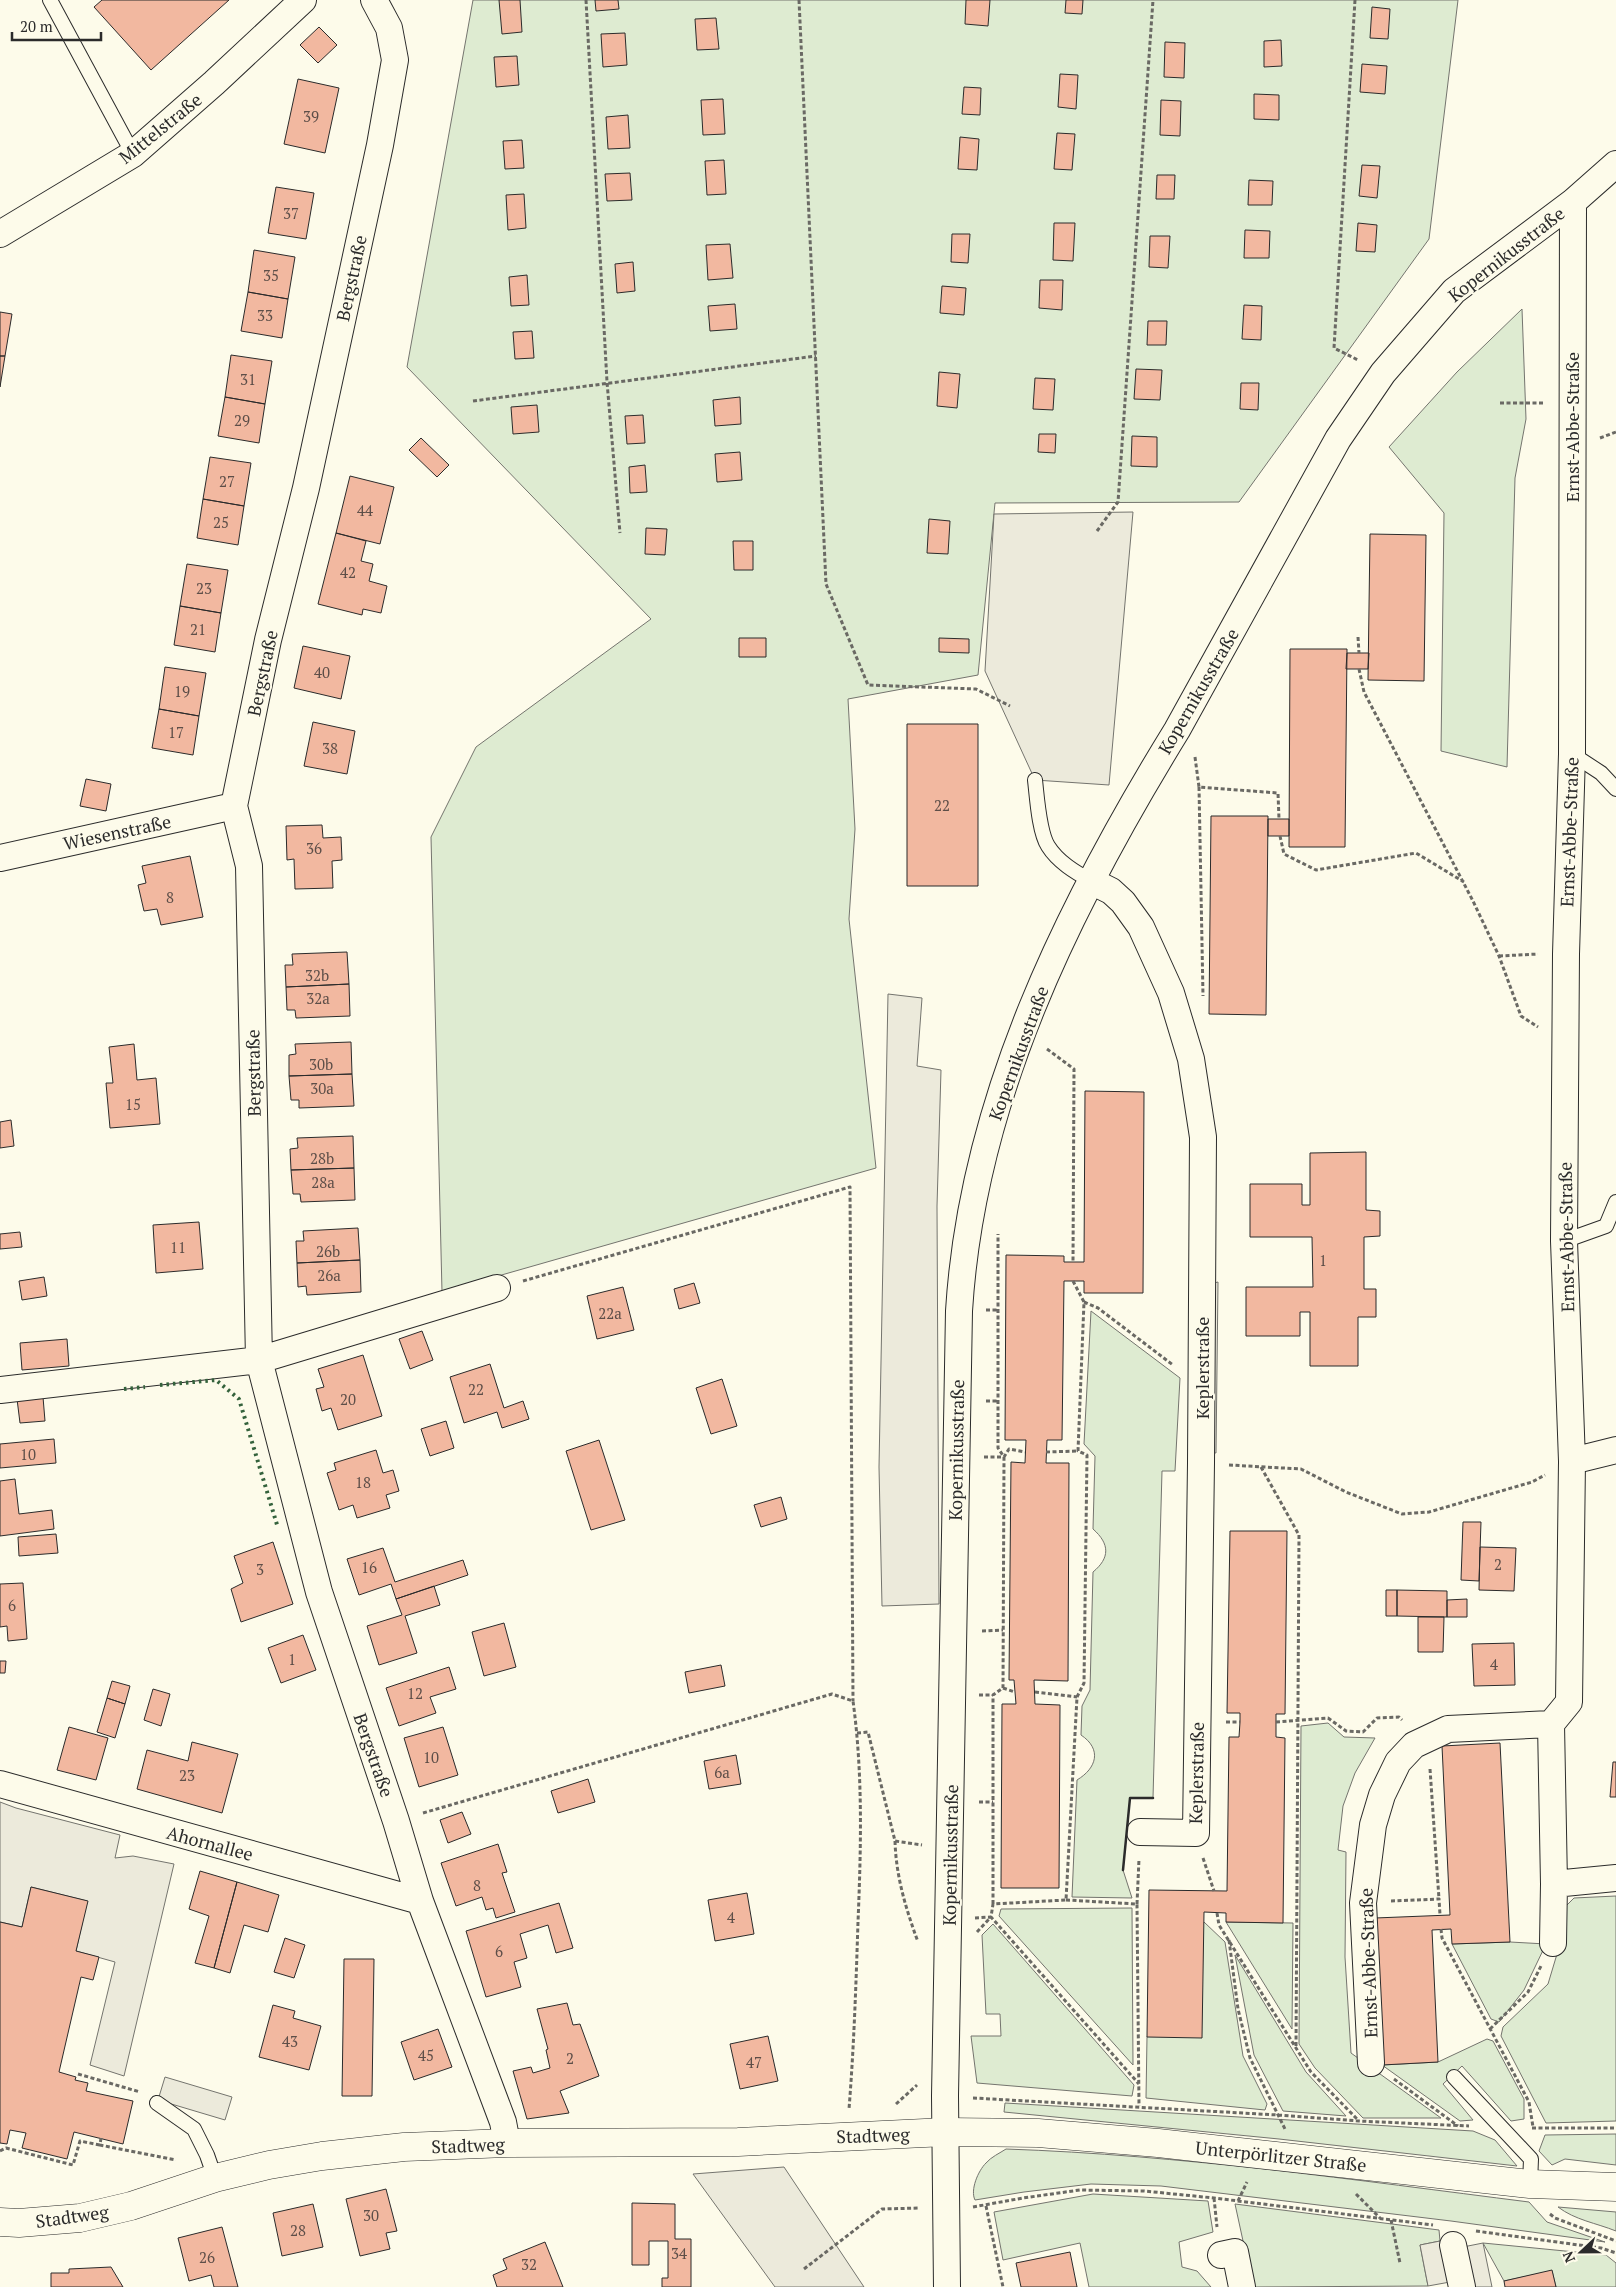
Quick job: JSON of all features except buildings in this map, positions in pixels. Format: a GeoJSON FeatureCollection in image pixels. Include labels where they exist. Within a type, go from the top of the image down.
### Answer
{"type":"FeatureCollection","features":[{"type":"Feature","properties":{"kind":"street","name":"Mittelstraße"},"geometry":{"type":"LineString","coordinates":[[0,234],[133,154],[214,83],[303,0]]}},
{"type":"Feature","properties":{"kind":"street","name":"Bergstraße"},"geometry":{"type":"LineString","coordinates":[[374,0],[389,28],[395,60],[380,145],[306,488],[268,640],[234,806],[249,866],[259,1360],[319,1592],[396,1821],[420,1900],[503,2122],[507,2143]]}},
{"type":"Feature","properties":{"kind":"street","name":"Kopernikusstraße"},"geometry":{"type":"LineString","coordinates":[[947,2287],[945,2096],[956,1457],[962,1266],[983,1158],[998,1099],[1020,1033],[1091,881],[1338,439],[1383,373],[1454,291],[1573,202],[1616,164]]}},
{"type":"Feature","properties":{"kind":"street","name":"Ernst-Abbe-Straße"},"geometry":{"type":"LineString","coordinates":[[1371,2063],[1363,1903],[1373,1825],[1382,1795],[1398,1762],[1414,1745],[1448,1729],[1551,1724],[1569,1702],[1572,1461],[1564,1241],[1566,954],[1572,754],[1573,202]]}},
{"type":"Feature","properties":{"kind":"street","name":"Wiesenstraße"},"geometry":{"type":"LineString","coordinates":[[0,858],[234,806]]}},
{"type":"Feature","properties":{"kind":"street","name":"Keplerstraße"},"geometry":{"type":"LineString","coordinates":[[1091,881],[1111,892],[1123,902],[1141,927],[1172,993],[1191,1059],[1203,1137],[1196,1833],[1140,1832]]}},
{"type":"Feature","properties":{"kind":"street"},"geometry":{"type":"LineString","coordinates":[[0,1390],[259,1360],[497,1288]]}},
{"type":"Feature","properties":{"kind":"street"},"geometry":{"type":"LineString","coordinates":[[1572,1461],[1616,1450]]}},
{"type":"Feature","properties":{"kind":"street"},"geometry":{"type":"LineString","coordinates":[[1551,1724],[1554,1884],[1553,1943]]}},
{"type":"Feature","properties":{"kind":"street","name":"Ahornallee"},"geometry":{"type":"LineString","coordinates":[[0,1784],[420,1900]]}},
{"type":"Feature","properties":{"kind":"street"},"geometry":{"type":"LineString","coordinates":[[1554,1884],[1616,1878]]}},
{"type":"Feature","properties":{"kind":"street","name":"Stadtweg"},"geometry":{"type":"LineString","coordinates":[[0,2222],[19,2223],[80,2218],[131,2206],[211,2166],[269,2165],[322,2156],[404,2148],[507,2143],[738,2142],[848,2135],[946,2132]]}},
{"type":"Feature","properties":{"kind":"street","name":"Unterpörlitzer Straße"},"geometry":{"type":"LineString","coordinates":[[946,2132],[1038,2133],[1531,2172],[1616,2187]]}},
{"type":"Feature","properties":{"kind":"street"},"geometry":{"type":"LineString","coordinates":[[1462,2237],[1462,2287]]}},
{"type":"Feature","properties":{"kind":"street"},"geometry":{"type":"LineString","coordinates":[[1220,2255],[1235,2252],[1242,2287]]}},
{"type":"Feature","properties":{"kind":"lane"},"geometry":{"type":"LineString","coordinates":[[50,0],[133,154]]}},
{"type":"Feature","properties":{"kind":"lane"},"geometry":{"type":"LineString","coordinates":[[1572,754],[1601,773],[1616,788]]}},
{"type":"Feature","properties":{"kind":"lane"},"geometry":{"type":"LineString","coordinates":[[1035,780],[1039,814],[1047,845],[1072,871],[1091,881]]}},
{"type":"Feature","properties":{"kind":"lane"},"geometry":{"type":"LineString","coordinates":[[1564,1241],[1606,1226],[1616,1202]]}},
{"type":"Feature","properties":{"kind":"lane"},"geometry":{"type":"LineString","coordinates":[[1454,2076],[1501,2127],[1531,2172]]}},
{"type":"Feature","properties":{"kind":"lane"},"geometry":{"type":"LineString","coordinates":[[157,2102],[194,2130],[211,2166]]}},
{"type":"Feature","properties":{"kind":"path"},"geometry":{"type":"LineString","coordinates":[[586,0],[606,382],[620,532]]}},
{"type":"Feature","properties":{"kind":"path"},"geometry":{"type":"LineString","coordinates":[[798,0],[826,584],[868,684],[976,689],[1010,706]]}},
{"type":"Feature","properties":{"kind":"path"},"geometry":{"type":"LineString","coordinates":[[1097,531],[1118,502],[1153,0]]}},
{"type":"Feature","properties":{"kind":"path"},"geometry":{"type":"LineString","coordinates":[[1334,348],[1354,0]]}},
{"type":"Feature","properties":{"kind":"path"},"geometry":{"type":"LineString","coordinates":[[473,401],[606,382],[816,356]]}},
{"type":"Feature","properties":{"kind":"path"},"geometry":{"type":"LineString","coordinates":[[1500,403],[1572,404]]}},
{"type":"Feature","properties":{"kind":"path"},"geometry":{"type":"LineString","coordinates":[[1358,637],[1359,653]]}},
{"type":"Feature","properties":{"kind":"path"},"geometry":{"type":"LineString","coordinates":[[1359,669],[1364,692],[1464,883],[1499,956],[1521,1016],[1538,1027],[1566,1031]]}},
{"type":"Feature","properties":{"kind":"path"},"geometry":{"type":"LineString","coordinates":[[1177,730],[1193,747],[1199,787],[1204,1001]]}},
{"type":"Feature","properties":{"kind":"path"},"geometry":{"type":"LineString","coordinates":[[1199,787],[1278,793],[1280,819]]}},
{"type":"Feature","properties":{"kind":"path"},"geometry":{"type":"LineString","coordinates":[[1280,836],[1284,854],[1316,870],[1416,853],[1464,883]]}},
{"type":"Feature","properties":{"kind":"path"},"geometry":{"type":"LineString","coordinates":[[1499,956],[1566,954]]}},
{"type":"Feature","properties":{"kind":"path"},"geometry":{"type":"LineString","coordinates":[[1042,1054],[1044,1048],[1074,1069],[1073,1262]]}},
{"type":"Feature","properties":{"kind":"path"},"geometry":{"type":"LineString","coordinates":[[497,1288],[850,1187],[853,1701],[857,1733],[861,1842],[854,2048],[848,2135]]}},
{"type":"Feature","properties":{"kind":"path"},"geometry":{"type":"LineString","coordinates":[[998,1231],[998,1448],[1004,1457]]}},
{"type":"Feature","properties":{"kind":"path"},"geometry":{"type":"LineString","coordinates":[[1073,1281],[1084,1302],[1078,1451]]}},
{"type":"Feature","properties":{"kind":"path"},"geometry":{"type":"LineString","coordinates":[[1084,1302],[1098,1308],[1180,1370]]}},
{"type":"Feature","properties":{"kind":"path"},"geometry":{"type":"LineString","coordinates":[[1003,1688],[1004,1457],[1009,1449],[1025,1452]]}},
{"type":"Feature","properties":{"kind":"path"},"geometry":{"type":"LineString","coordinates":[[1046,1452],[1078,1451],[1087,1455],[1084,1682],[1077,1697],[1066,1900]]}},
{"type":"Feature","properties":{"kind":"path"},"geometry":{"type":"LineString","coordinates":[[956,1457],[1004,1457]]}},
{"type":"Feature","properties":{"kind":"path"},"geometry":{"type":"LineString","coordinates":[[1201,1463],[1301,1468],[1346,1492],[1402,1514],[1429,1512],[1532,1482],[1572,1461]]}},
{"type":"Feature","properties":{"kind":"path"},"geometry":{"type":"LineString","coordinates":[[1261,1467],[1299,1535],[1296,2047]]}},
{"type":"Feature","properties":{"kind":"path"},"geometry":{"type":"LineString","coordinates":[[1003,1688],[1015,1692]]}},
{"type":"Feature","properties":{"kind":"path"},"geometry":{"type":"LineString","coordinates":[[991,1917],[993,1904],[994,1695],[1003,1688]]}},
{"type":"Feature","properties":{"kind":"path"},"geometry":{"type":"LineString","coordinates":[[1035,1692],[1077,1697]]}},
{"type":"Feature","properties":{"kind":"path"},"geometry":{"type":"LineString","coordinates":[[396,1821],[832,1694],[853,1701]]}},
{"type":"Feature","properties":{"kind":"path"},"geometry":{"type":"LineString","coordinates":[[1276,1722],[1328,1718],[1346,1731],[1363,1732],[1376,1718],[1399,1717]]}},
{"type":"Feature","properties":{"kind":"path"},"geometry":{"type":"LineString","coordinates":[[857,1733],[868,1732],[895,1841],[950,1849]]}},
{"type":"Feature","properties":{"kind":"path"},"geometry":{"type":"LineString","coordinates":[[1428,1738],[1440,1915]]}},
{"type":"Feature","properties":{"kind":"path"},"geometry":{"type":"LineString","coordinates":[[1139,2106],[1137,1904],[1140,1832]]}},
{"type":"Feature","properties":{"kind":"path"},"geometry":{"type":"LineString","coordinates":[[1363,1903],[1439,1898]]}},
{"type":"Feature","properties":{"kind":"path"},"geometry":{"type":"LineString","coordinates":[[993,1904],[1066,1900],[1137,1904]]}},
{"type":"Feature","properties":{"kind":"path"},"geometry":{"type":"LineString","coordinates":[[1217,1912],[1219,1925],[1312,2072],[1359,2121]]}},
{"type":"Feature","properties":{"kind":"path"},"geometry":{"type":"LineString","coordinates":[[949,1920],[991,1917]]}},
{"type":"Feature","properties":{"kind":"path"},"geometry":{"type":"LineString","coordinates":[[991,1917],[1139,2084]]}},
{"type":"Feature","properties":{"kind":"path"},"geometry":{"type":"LineString","coordinates":[[1442,1929],[1442,1938],[1529,2102],[1533,2128],[1531,2172],[1543,2208],[1556,2218],[1616,2241]]}},
{"type":"Feature","properties":{"kind":"path"},"geometry":{"type":"LineString","coordinates":[[1229,1940],[1238,2009],[1250,2058],[1278,2115]]}},
{"type":"Feature","properties":{"kind":"path"},"geometry":{"type":"LineString","coordinates":[[1490,2029],[1528,1992],[1553,1943]]}},
{"type":"Feature","properties":{"kind":"path"},"geometry":{"type":"LineString","coordinates":[[1371,2063],[1458,2126]]}},
{"type":"Feature","properties":{"kind":"path"},"geometry":{"type":"LineString","coordinates":[[78,2074],[139,2091],[157,2102]]}},
{"type":"Feature","properties":{"kind":"path"},"geometry":{"type":"LineString","coordinates":[[891,2106],[919,2084]]}},
{"type":"Feature","properties":{"kind":"path"},"geometry":{"type":"LineString","coordinates":[[945,2096],[1458,2126],[1616,2128]]}},
{"type":"Feature","properties":{"kind":"path"},"geometry":{"type":"LineString","coordinates":[[100,2145],[101,2138]]}},
{"type":"Feature","properties":{"kind":"path"},"geometry":{"type":"LineString","coordinates":[[0,2151],[6,2148],[73,2165],[80,2141],[211,2166]]}},
{"type":"Feature","properties":{"kind":"path"},"geometry":{"type":"LineString","coordinates":[[804,2269],[882,2210],[986,2206],[1023,2198],[1080,2190],[1144,2191],[1435,2225]]}},
{"type":"Feature","properties":{"kind":"path"},"geometry":{"type":"LineString","coordinates":[[986,2206],[1003,2287]]}},
{"type":"Feature","properties":{"kind":"path"},"geometry":{"type":"LineString","coordinates":[[1391,2220],[1400,2263]]}},
{"type":"Feature","properties":{"kind":"path"},"geometry":{"type":"LineString","coordinates":[[1462,2237],[1601,2248],[1616,2253]]}},
{"type":"Feature","properties":{"kind":"green space"},"geometry":{"type":"Polygon","coordinates":[[[473,0],[1458,0],[1429,239],[1239,502],[995,503],[978,675],[848,699],[855,829],[849,919],[876,1168],[442,1292],[431,837],[476,747],[651,619],[407,367],[473,0]]]}},
{"type":"Feature","properties":{"kind":"green space"},"geometry":{"type":"Polygon","coordinates":[[[1522,309],[1526,419],[1515,478],[1507,767],[1441,751],[1444,513],[1389,447],[1457,372],[1522,309]]]}},
{"type":"Feature","properties":{"kind":"green space"},"geometry":{"type":"Polygon","coordinates":[[[1091,1311],[1180,1378],[1175,1471],[1162,1471],[1153,1798],[1130,1798],[1123,1870],[1132,1898],[1072,1897],[1077,1780],[1089,1770],[1094,1758],[1092,1746],[1081,1735],[1082,1706],[1090,1690],[1093,1572],[1103,1561],[1106,1551],[1103,1540],[1093,1529],[1095,1456],[1084,1444],[1091,1311]]]}},
{"type":"Feature","properties":{"kind":"green space"},"geometry":{"type":"Polygon","coordinates":[[[1328,1723],[1344,1737],[1375,1738],[1355,1773],[1343,1806],[1338,1850],[1346,1852],[1345,1957],[1351,2053],[1441,2118],[1363,2118],[1315,2068],[1299,2044],[1301,1726],[1328,1723]]]}},
{"type":"Feature","properties":{"kind":"green space"},"geometry":{"type":"Polygon","coordinates":[[[1616,1896],[1616,2121],[1546,2123],[1501,2036],[1503,2027],[1548,1984],[1563,1934],[1564,1908],[1574,1898],[1616,1896]]]}},
{"type":"Feature","properties":{"kind":"green space"},"geometry":{"type":"Polygon","coordinates":[[[1132,1908],[1133,2065],[999,1916],[1001,1909],[1132,1908]]]}},
{"type":"Feature","properties":{"kind":"green space"},"geometry":{"type":"Polygon","coordinates":[[[1204,1922],[1225,1942],[1243,2056],[1267,2104],[1265,2110],[1146,2098],[1147,2037],[1204,1922]]]}},
{"type":"Feature","properties":{"kind":"green space"},"geometry":{"type":"Polygon","coordinates":[[[1226,1922],[1293,1923],[1292,2029],[1226,1922]]]}},
{"type":"Feature","properties":{"kind":"green space"},"geometry":{"type":"Polygon","coordinates":[[[993,1924],[1134,2085],[1132,2096],[977,2083],[971,2036],[1001,2036],[1000,2014],[986,2014],[982,1935],[993,1924]]]}},
{"type":"Feature","properties":{"kind":"green space"},"geometry":{"type":"Polygon","coordinates":[[[1510,1942],[1546,1944],[1524,1990],[1499,2022],[1491,2019],[1452,1944],[1510,1942]]]}},
{"type":"Feature","properties":{"kind":"green space"},"geometry":{"type":"Polygon","coordinates":[[[1235,1955],[1306,2072],[1346,2116],[1283,2111],[1254,2055],[1235,1955]]]}},
{"type":"Feature","properties":{"kind":"green space"},"geometry":{"type":"Polygon","coordinates":[[[1487,2039],[1493,2041],[1524,2099],[1524,2119],[1511,2121],[1462,2066],[1443,2084],[1473,2120],[1460,2121],[1382,2065],[1438,2062],[1487,2039]]]}},
{"type":"Feature","properties":{"kind":"green space"},"geometry":{"type":"Polygon","coordinates":[[[1005,2103],[1473,2131],[1495,2140],[1517,2166],[1279,2139],[1004,2112],[1005,2103]]]}},
{"type":"Feature","properties":{"kind":"green space"},"geometry":{"type":"Polygon","coordinates":[[[1616,2134],[1616,2165],[1565,2159],[1552,2165],[1539,2151],[1545,2135],[1616,2134]]]}},
{"type":"Feature","properties":{"kind":"green space"},"geometry":{"type":"Polygon","coordinates":[[[1006,2149],[1072,2152],[1203,2163],[1333,2177],[1529,2202],[1547,2222],[1605,2242],[1451,2221],[1161,2186],[1091,2184],[975,2200],[973,2191],[980,2171],[990,2159],[1006,2149]]]}},
{"type":"Feature","properties":{"kind":"green space"},"geometry":{"type":"Polygon","coordinates":[[[1093,2194],[1208,2201],[1213,2232],[1179,2242],[1182,2267],[1197,2271],[1211,2287],[1089,2287],[1080,2243],[1003,2260],[994,2212],[1093,2194]]]}},
{"type":"Feature","properties":{"kind":"green space"},"geometry":{"type":"Polygon","coordinates":[[[1235,2204],[1439,2230],[1440,2241],[1420,2245],[1428,2286],[1253,2287],[1235,2204]]]}},
{"type":"Feature","properties":{"kind":"green space"},"geometry":{"type":"Polygon","coordinates":[[[1558,2207],[1616,2212],[1616,2231],[1579,2218],[1558,2207]]]}},
{"type":"Feature","properties":{"kind":"green space"},"geometry":{"type":"Polygon","coordinates":[[[1483,2243],[1606,2255],[1616,2263],[1616,2287],[1556,2287],[1552,2271],[1504,2281],[1483,2243]]]}},
{"type":"Feature","properties":{"kind":"shaded area"},"geometry":{"type":"Polygon","coordinates":[[[1133,512],[1109,785],[1035,780],[985,671],[994,514],[1133,512]]]}},
{"type":"Feature","properties":{"kind":"shaded area"},"geometry":{"type":"Polygon","coordinates":[[[888,994],[922,998],[917,1066],[941,1070],[937,1206],[939,1604],[882,1606],[879,1467],[888,994]]]}},
{"type":"Feature","properties":{"kind":"shaded area"},"geometry":{"type":"Polygon","coordinates":[[[1218,1282],[1216,1453],[1207,1452],[1210,1284],[1218,1282]]]}},
{"type":"Feature","properties":{"kind":"shaded area"},"geometry":{"type":"Polygon","coordinates":[[[0,1802],[16,1808],[120,1835],[115,1858],[133,1856],[174,1864],[124,2076],[90,2065],[115,1962],[76,1951],[87,1901],[31,1887],[22,1927],[0,1922],[0,1802]]]}},
{"type":"Feature","properties":{"kind":"shaded area"},"geometry":{"type":"Polygon","coordinates":[[[165,2077],[232,2097],[225,2120],[158,2100],[165,2077]]]}},
{"type":"Feature","properties":{"kind":"shaded area"},"geometry":{"type":"Polygon","coordinates":[[[784,2167],[864,2287],[775,2287],[693,2174],[784,2167]]]}},
{"type":"Feature","properties":{"kind":"shaded area"},"geometry":{"type":"Polygon","coordinates":[[[1440,2241],[1463,2247],[1483,2243],[1492,2287],[1451,2287],[1450,2282],[1428,2286],[1420,2245],[1440,2241]]]}},
{"type":"Feature","properties":{"kind":"hedge"},"geometry":{"type":"LineString","coordinates":[[160,1385],[216,1380],[239,1399],[278,1528]]}},
{"type":"Feature","properties":{"kind":"hedge"},"geometry":{"type":"LineString","coordinates":[[124,1389],[145,1387]]}},
{"type":"Feature","properties":{"kind":"wall"},"geometry":{"type":"LineString","coordinates":[[1123,1870],[1130,1798],[1153,1798]]}}]}
